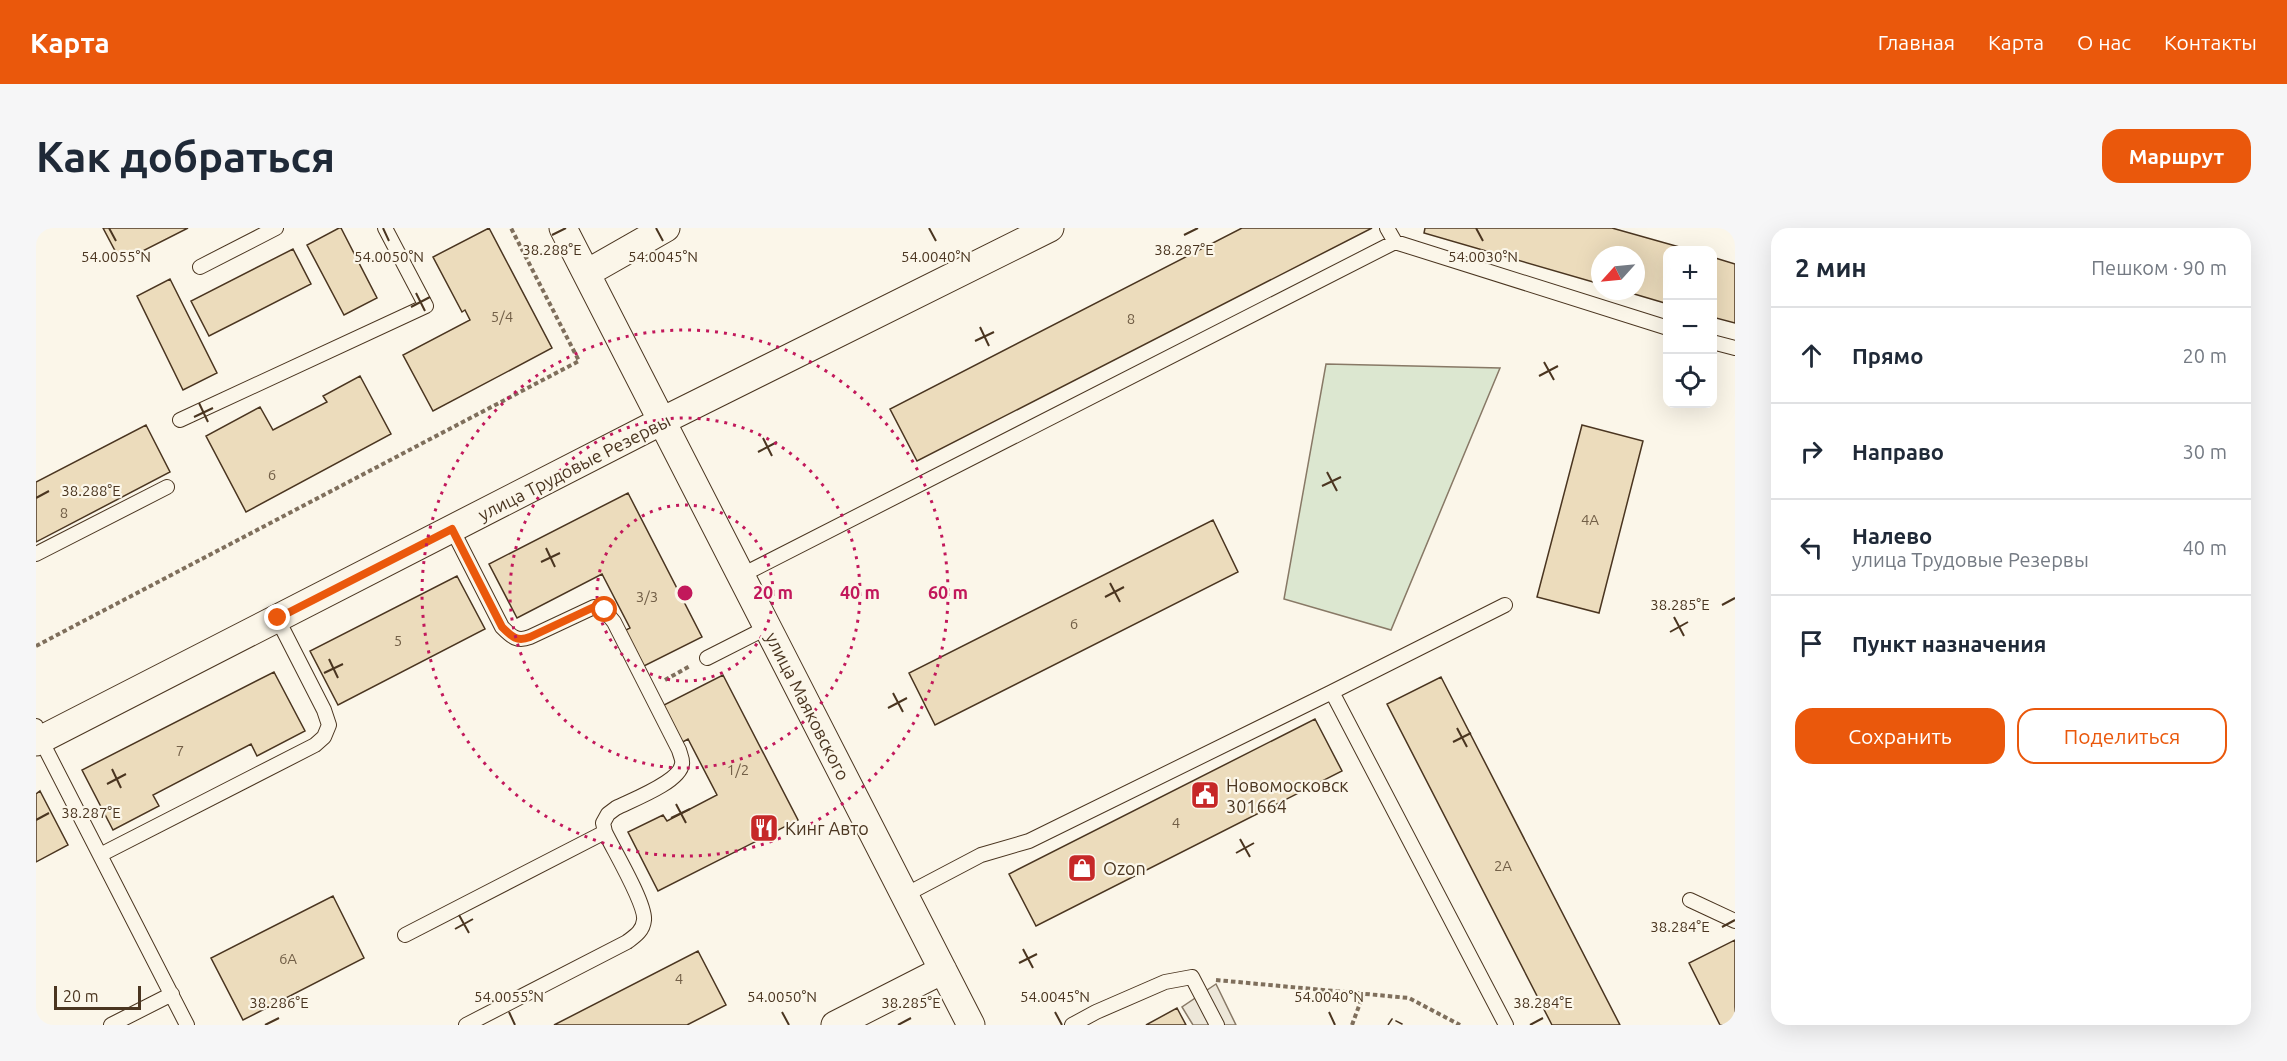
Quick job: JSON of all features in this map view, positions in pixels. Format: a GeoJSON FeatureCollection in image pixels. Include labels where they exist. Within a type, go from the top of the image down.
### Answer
{"type":"FeatureCollection","features":[{"type":"Feature","properties":{"kind":"street","name":"улица Маяковского"},"geometry":{"type":"LineString","coordinates":[[563,228],[971,1025]]}},
{"type":"Feature","properties":{"kind":"street"},"geometry":{"type":"LineString","coordinates":[[587,273],[666,228]]}},
{"type":"Feature","properties":{"kind":"street","name":"улица Трудовые Резервы"},"geometry":{"type":"LineString","coordinates":[[38,736],[278,618],[662,421],[1050,228]]}},
{"type":"Feature","properties":{"kind":"street"},"geometry":{"type":"LineString","coordinates":[[835,1025],[943,970]]}},
{"type":"Feature","properties":{"kind":"lane"},"geometry":{"type":"LineString","coordinates":[[200,267],[276,228]]}},
{"type":"Feature","properties":{"kind":"lane"},"geometry":{"type":"LineString","coordinates":[[180,420],[426,306],[385,228]]}},
{"type":"Feature","properties":{"kind":"lane"},"geometry":{"type":"LineString","coordinates":[[1387,228],[1395,242],[1663,326]]}},
{"type":"Feature","properties":{"kind":"lane"},"geometry":{"type":"LineString","coordinates":[[742,575],[1395,242]]}},
{"type":"Feature","properties":{"kind":"lane"},"geometry":{"type":"LineString","coordinates":[[1717,343],[1735,348]]}},
{"type":"Feature","properties":{"kind":"lane"},"geometry":{"type":"LineString","coordinates":[[36,554],[167,487]]}},
{"type":"Feature","properties":{"kind":"lane"},"geometry":{"type":"LineString","coordinates":[[452,529],[502,627],[512,638],[522,640],[530,637],[594,607],[605,610],[614,622],[683,762],[679,773],[671,780],[608,814],[603,823],[605,832],[640,901],[645,918],[640,932],[627,942],[466,1025]]}},
{"type":"Feature","properties":{"kind":"lane"},"geometry":{"type":"LineString","coordinates":[[905,896],[981,855],[1029,841],[1505,605]]}},
{"type":"Feature","properties":{"kind":"lane"},"geometry":{"type":"LineString","coordinates":[[100,855],[315,745],[324,737],[329,725],[324,710],[278,618]]}},
{"type":"Feature","properties":{"kind":"lane"},"geometry":{"type":"LineString","coordinates":[[707,658],[768,627]]}},
{"type":"Feature","properties":{"kind":"lane"},"geometry":{"type":"LineString","coordinates":[[1332,692],[1506,1025]]}},
{"type":"Feature","properties":{"kind":"lane"},"geometry":{"type":"LineString","coordinates":[[38,736],[187,1025]]}},
{"type":"Feature","properties":{"kind":"lane"},"geometry":{"type":"LineString","coordinates":[[405,935],[605,832]]}},
{"type":"Feature","properties":{"kind":"lane"},"geometry":{"type":"LineString","coordinates":[[1690,900],[1735,921]]}},
{"type":"Feature","properties":{"kind":"lane"},"geometry":{"type":"LineString","coordinates":[[1076,1024],[1096,1012],[1165,982],[1192,977],[1217,1025]]}},
{"type":"Feature","properties":{"kind":"lane"},"geometry":{"type":"LineString","coordinates":[[111,1025],[172,994]]}},
{"type":"Feature","properties":{"kind":"path"},"geometry":{"type":"LineString","coordinates":[[36,646],[579,361],[511,228]]}},
{"type":"Feature","properties":{"kind":"path"},"geometry":{"type":"LineString","coordinates":[[647,688],[707,658]]}},
{"type":"Feature","properties":{"kind":"path"},"geometry":{"type":"LineString","coordinates":[[1192,977],[1409,998],[1460,1025]]}},
{"type":"Feature","properties":{"kind":"path"},"geometry":{"type":"LineString","coordinates":[[1352,1025],[1363,995]]}},
{"type":"Feature","properties":{"kind":"green space"},"geometry":{"type":"Polygon","coordinates":[[[1326,364],[1500,368],[1391,630],[1284,599],[1326,364]]]}},
{"type":"Feature","properties":{"kind":"shaded area"},"geometry":{"type":"Polygon","coordinates":[[[1216,984],[1236,1025],[1193,1025],[1182,1007],[1216,984]]]}},
{"type":"Feature","properties":{"kind":"building"},"geometry":{"type":"Polygon","coordinates":[[[103,228],[188,228],[121,262],[103,228]]]}},
{"type":"Feature","properties":{"kind":"building"},"geometry":{"type":"Polygon","coordinates":[[[339,228],[377,298],[344,315],[307,245],[339,228]]]}},
{"type":"Feature","properties":{"kind":"building"},"geometry":{"type":"Polygon","coordinates":[[[489,228],[552,348],[433,411],[403,355],[470,320],[465,310],[462,312],[433,257],[489,228]]]}},
{"type":"Feature","properties":{"kind":"building"},"geometry":{"type":"Polygon","coordinates":[[[1242,228],[1372,228],[917,461],[890,409],[1242,228]]]}},
{"type":"Feature","properties":{"kind":"building"},"geometry":{"type":"Polygon","coordinates":[[[1425,228],[1612,228],[1676,246],[1663,246],[1663,303],[1645,297],[1645,246],[1591,246],[1591,281],[1424,233],[1425,228]]]}},
{"type":"Feature","properties":{"kind":"building"},"geometry":{"type":"Polygon","coordinates":[[[293,249],[311,284],[209,336],[191,301],[293,249]]]}},
{"type":"Feature","properties":{"kind":"building"},"geometry":{"type":"Polygon","coordinates":[[[1717,259],[1735,264],[1735,323],[1717,318],[1717,259]]]}},
{"type":"Feature","properties":{"kind":"building"},"geometry":{"type":"Polygon","coordinates":[[[170,279],[217,373],[183,390],[137,296],[170,279]]]}},
{"type":"Feature","properties":{"kind":"building"},"geometry":{"type":"Polygon","coordinates":[[[360,376],[391,434],[246,512],[206,436],[260,407],[273,430],[327,402],[323,396],[360,376]]]}},
{"type":"Feature","properties":{"kind":"building"},"geometry":{"type":"Polygon","coordinates":[[[146,425],[170,472],[36,542],[36,482],[146,425]]]}},
{"type":"Feature","properties":{"kind":"building"},"geometry":{"type":"Polygon","coordinates":[[[1582,425],[1643,441],[1599,613],[1537,597],[1582,425]]]}},
{"type":"Feature","properties":{"kind":"building"},"geometry":{"type":"Polygon","coordinates":[[[628,493],[702,637],[640,668],[622,632],[630,628],[602,574],[517,618],[489,564],[628,493]]]}},
{"type":"Feature","properties":{"kind":"building"},"geometry":{"type":"Polygon","coordinates":[[[1213,520],[1238,572],[935,725],[909,673],[1213,520]]]}},
{"type":"Feature","properties":{"kind":"building"},"geometry":{"type":"Polygon","coordinates":[[[457,576],[485,629],[338,705],[310,651],[457,576]]]}},
{"type":"Feature","properties":{"kind":"building"},"geometry":{"type":"Polygon","coordinates":[[[274,672],[305,731],[257,756],[251,744],[153,795],[159,806],[113,830],[82,770],[274,672]]]}},
{"type":"Feature","properties":{"kind":"building"},"geometry":{"type":"Polygon","coordinates":[[[723,675],[798,820],[658,891],[628,832],[663,815],[667,821],[717,795],[688,739],[681,743],[662,706],[723,675]]]}},
{"type":"Feature","properties":{"kind":"building"},"geometry":{"type":"Polygon","coordinates":[[[1441,677],[1620,1025],[1552,1025],[1387,704],[1441,677]]]}},
{"type":"Feature","properties":{"kind":"building"},"geometry":{"type":"Polygon","coordinates":[[[1315,719],[1342,771],[1036,926],[1009,874],[1315,719]]]}},
{"type":"Feature","properties":{"kind":"building"},"geometry":{"type":"Polygon","coordinates":[[[40,791],[68,845],[36,862],[36,794],[40,791]]]}},
{"type":"Feature","properties":{"kind":"building"},"geometry":{"type":"Polygon","coordinates":[[[333,896],[364,958],[243,1020],[211,958],[333,896]]]}},
{"type":"Feature","properties":{"kind":"building"},"geometry":{"type":"Polygon","coordinates":[[[1735,940],[1735,1025],[1720,1025],[1689,963],[1735,940]]]}},
{"type":"Feature","properties":{"kind":"building"},"geometry":{"type":"Polygon","coordinates":[[[698,951],[726,1005],[687,1025],[554,1025],[698,951]]]}},
{"type":"Feature","properties":{"kind":"building"},"geometry":{"type":"Polygon","coordinates":[[[1177,1008],[1186,1025],[1146,1025],[1177,1008]]]}},
{"type":"Feature","properties":{"kind":"fence"},"geometry":{"type":"LineString","coordinates":[[1388,1025],[1392,1019],[1404,1025]]}},
{"type":"Feature","properties":{"kind":"place","name":"Новомосковск 301664"},"geometry":{"type":"Point","coordinates":[1205,795]}},
{"type":"Feature","properties":{"kind":"place","name":"Кинг Авто"},"geometry":{"type":"Point","coordinates":[764,828]}},
{"type":"Feature","properties":{"kind":"place","name":"Ozon"},"geometry":{"type":"Point","coordinates":[1082,868]}},
{"type":"Feature","properties":{"kind":"route"},"geometry":{"type":"LineString","coordinates":[[278,618],[452,529],[502,627],[512,638],[522,640],[530,637],[581,611],[594,607],[605,610]]}}]}
